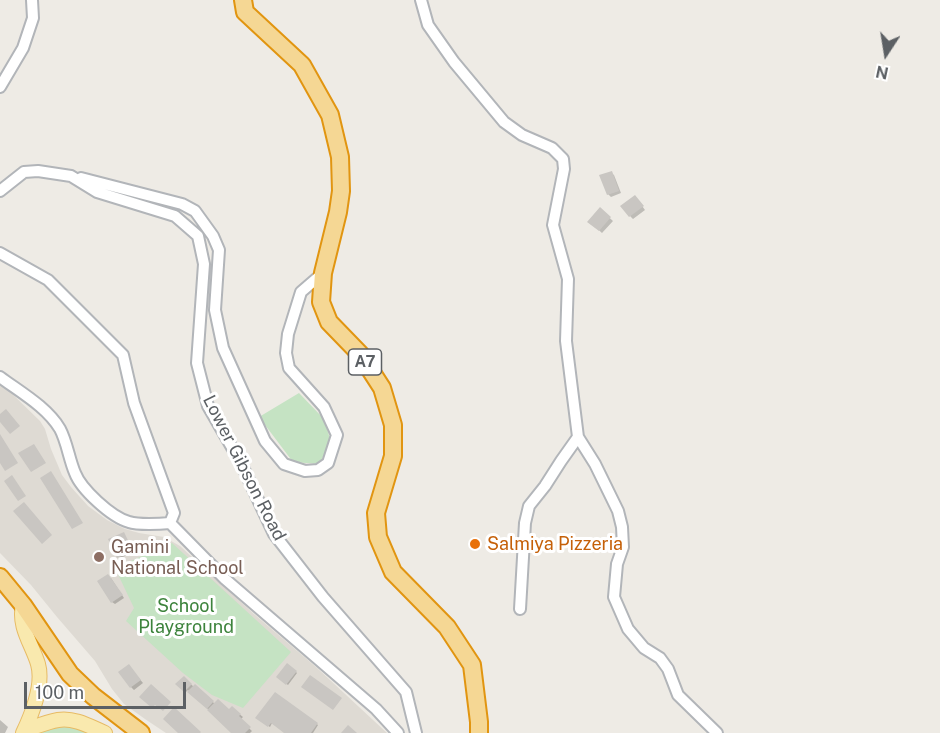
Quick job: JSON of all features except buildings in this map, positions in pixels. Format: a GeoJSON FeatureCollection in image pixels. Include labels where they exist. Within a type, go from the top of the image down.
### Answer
{"type":"FeatureCollection","features":[{"type":"Feature","properties":{"kind":"highway","name":"A7"},"geometry":{"type":"LineString","coordinates":[[243,0],[245,12],[302,65],[330,115],[340,156],[341,191],[323,273],[321,302],[329,322],[360,354],[382,388],[393,425],[393,456],[376,513],[378,537],[393,572],[447,627],[472,665],[479,733]]}},
{"type":"Feature","properties":{"kind":"highway"},"geometry":{"type":"LineString","coordinates":[[0,577],[23,605],[70,674],[93,696],[141,733]]}},
{"type":"Feature","properties":{"kind":"main road"},"geometry":{"type":"LineString","coordinates":[[23,605],[21,620],[37,662],[39,677],[37,694],[23,732]]}},
{"type":"Feature","properties":{"kind":"main road"},"geometry":{"type":"LineString","coordinates":[[23,732],[51,722],[65,720],[81,723],[105,733]]}},
{"type":"Feature","properties":{"kind":"street"},"geometry":{"type":"LineString","coordinates":[[0,87],[23,48],[33,18],[32,0]]}},
{"type":"Feature","properties":{"kind":"street"},"geometry":{"type":"LineString","coordinates":[[421,0],[428,25],[454,62],[504,122],[522,135],[552,148],[563,159],[564,169],[553,225],[568,279],[566,341],[578,437],[595,464],[618,511],[622,527],[623,547],[617,564],[614,597],[628,629],[644,648],[660,658],[668,669],[678,694],[717,733]]}},
{"type":"Feature","properties":{"kind":"street","name":"Lower Gibson Road"},"geometry":{"type":"LineString","coordinates":[[0,191],[24,172],[38,171],[71,176],[97,192],[175,216],[198,236],[204,264],[197,363],[208,406],[241,463],[274,534],[323,597],[406,692],[416,733]]}},
{"type":"Feature","properties":{"kind":"street"},"geometry":{"type":"LineString","coordinates":[[71,176],[182,204],[195,211],[213,236],[219,250],[216,310],[223,348],[265,441],[284,464],[305,471],[318,470],[328,463],[337,435],[324,407],[289,368],[286,353],[288,334],[301,292],[323,273]]}},
{"type":"Feature","properties":{"kind":"street"},"geometry":{"type":"LineString","coordinates":[[0,253],[48,280],[123,355],[135,404],[174,513],[170,523]]}},
{"type":"Feature","properties":{"kind":"street"},"geometry":{"type":"LineString","coordinates":[[0,377],[45,411],[60,429],[75,475],[84,489],[105,509],[129,522],[170,523]]}},
{"type":"Feature","properties":{"kind":"street"},"geometry":{"type":"LineString","coordinates":[[520,609],[525,523],[529,506],[578,437]]}},
{"type":"Feature","properties":{"kind":"street"},"geometry":{"type":"LineString","coordinates":[[170,523],[225,579],[376,709],[398,733]]}},
{"type":"Feature","properties":{"kind":"shaded area","name":"Gamini National School"},"geometry":{"type":"Polygon","coordinates":[[[0,382],[40,421],[62,475],[88,506],[107,520],[125,529],[164,537],[180,546],[387,733],[166,733],[124,704],[95,661],[31,585],[0,553],[0,382]]]}},
{"type":"Feature","properties":{"kind":"green space"},"geometry":{"type":"Polygon","coordinates":[[[299,393],[324,419],[331,442],[319,464],[293,462],[259,417],[299,393]]]}},
{"type":"Feature","properties":{"kind":"green space","name":"School Playground"},"geometry":{"type":"Polygon","coordinates":[[[172,543],[291,652],[243,708],[212,695],[183,673],[126,621],[134,608],[115,568],[172,543]]]}},
{"type":"Feature","properties":{"kind":"green space"},"geometry":{"type":"Polygon","coordinates":[[[59,726],[76,728],[87,733],[41,733],[59,726]]]}},
{"type":"Feature","properties":{"kind":"place","name":"Salmiya Pizzeria"},"geometry":{"type":"Point","coordinates":[475,544]}},
{"type":"Feature","properties":{"kind":"place","name":"Gamini National School"},"geometry":{"type":"Point","coordinates":[99,557]}}]}
